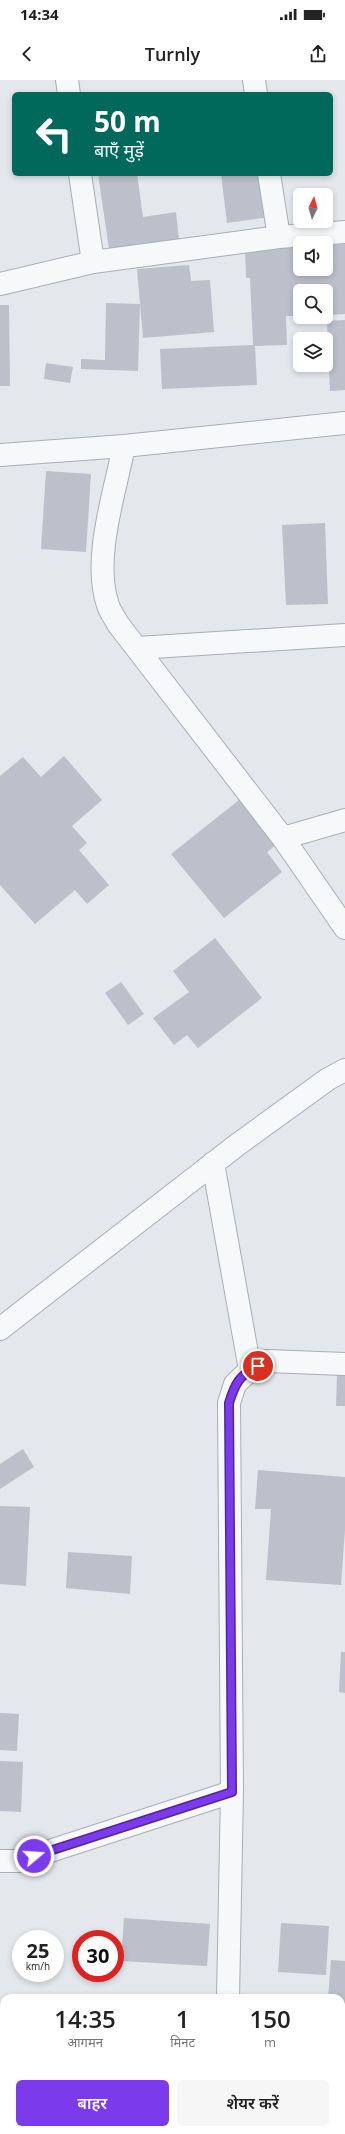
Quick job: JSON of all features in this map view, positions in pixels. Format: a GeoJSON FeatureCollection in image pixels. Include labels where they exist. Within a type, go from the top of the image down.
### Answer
{"type":"FeatureCollection","features":[{"type":"Feature","properties":{"kind":"street"},"geometry":{"type":"LineString","coordinates":[[67,80],[69,92]]}},
{"type":"Feature","properties":{"kind":"street"},"geometry":{"type":"LineString","coordinates":[[254,80],[256,92]]}},
{"type":"Feature","properties":{"kind":"street"},"geometry":{"type":"LineString","coordinates":[[80,176],[93,262]]}},
{"type":"Feature","properties":{"kind":"street"},"geometry":{"type":"LineString","coordinates":[[269,176],[279,237]]}},
{"type":"Feature","properties":{"kind":"street"},"geometry":{"type":"LineString","coordinates":[[0,284],[93,262],[279,237],[345,232]]}},
{"type":"Feature","properties":{"kind":"street"},"geometry":{"type":"LineString","coordinates":[[0,455],[124,446],[345,423]]}},
{"type":"Feature","properties":{"kind":"street"},"geometry":{"type":"LineString","coordinates":[[124,446],[102,553],[103,576],[108,605],[118,624],[283,838],[345,928]]}},
{"type":"Feature","properties":{"kind":"street"},"geometry":{"type":"LineString","coordinates":[[137,648],[345,635]]}},
{"type":"Feature","properties":{"kind":"street"},"geometry":{"type":"LineString","coordinates":[[283,838],[345,820]]}},
{"type":"Feature","properties":{"kind":"street"},"geometry":{"type":"LineString","coordinates":[[0,1329],[214,1163],[322,1084],[345,1070]]}},
{"type":"Feature","properties":{"kind":"street"},"geometry":{"type":"LineString","coordinates":[[214,1163],[250,1370]]}},
{"type":"Feature","properties":{"kind":"street"},"geometry":{"type":"LineString","coordinates":[[228,1994],[232,1792],[229,1403],[235,1384],[250,1370],[267,1361],[345,1364]]}},
{"type":"Feature","properties":{"kind":"street"},"geometry":{"type":"LineString","coordinates":[[0,1861],[19,1861],[232,1792]]}},
{"type":"Feature","properties":{"kind":"building"},"geometry":{"type":"Polygon","coordinates":[[[98,176],[137,176],[143,217],[176,212],[179,240],[109,249],[98,176]]]}},
{"type":"Feature","properties":{"kind":"building"},"geometry":{"type":"Polygon","coordinates":[[[221,176],[264,176],[270,217],[227,223],[221,176]]]}},
{"type":"Feature","properties":{"kind":"building"},"geometry":{"type":"Polygon","coordinates":[[[345,244],[345,314],[333,315],[333,284],[293,284],[293,316],[286,316],[287,345],[255,346],[257,385],[162,389],[160,349],[253,345],[250,278],[246,278],[245,248],[293,246],[293,276],[333,276],[333,245],[345,244]]]}},
{"type":"Feature","properties":{"kind":"building"},"geometry":{"type":"Polygon","coordinates":[[[189,265],[191,281],[210,280],[214,332],[143,338],[137,269],[189,265]]]}},
{"type":"Feature","properties":{"kind":"building"},"geometry":{"type":"Polygon","coordinates":[[[106,303],[140,304],[138,371],[81,369],[81,359],[105,360],[106,303]]]}},
{"type":"Feature","properties":{"kind":"building"},"geometry":{"type":"Polygon","coordinates":[[[0,305],[9,305],[10,386],[0,386],[0,305]]]}},
{"type":"Feature","properties":{"kind":"building"},"geometry":{"type":"Polygon","coordinates":[[[345,320],[345,390],[330,391],[329,372],[333,372],[333,332],[327,332],[327,324],[333,324],[333,321],[345,320]]]}},
{"type":"Feature","properties":{"kind":"building"},"geometry":{"type":"Polygon","coordinates":[[[46,363],[73,367],[70,383],[44,379],[46,363]]]}},
{"type":"Feature","properties":{"kind":"building"},"geometry":{"type":"Polygon","coordinates":[[[46,471],[91,474],[86,552],[41,549],[46,471]]]}},
{"type":"Feature","properties":{"kind":"building"},"geometry":{"type":"Polygon","coordinates":[[[325,523],[328,604],[286,605],[282,525],[325,523]]]}},
{"type":"Feature","properties":{"kind":"building"},"geometry":{"type":"Polygon","coordinates":[[[64,756],[102,800],[72,826],[87,843],[79,850],[109,885],[87,904],[75,890],[35,924],[0,885],[0,776],[23,757],[41,777],[64,756]]]}},
{"type":"Feature","properties":{"kind":"building"},"geometry":{"type":"Polygon","coordinates":[[[239,800],[276,845],[267,852],[282,872],[224,918],[171,854],[239,800]]]}},
{"type":"Feature","properties":{"kind":"building"},"geometry":{"type":"Polygon","coordinates":[[[215,938],[262,998],[198,1048],[187,1035],[174,1045],[153,1018],[189,992],[173,971],[215,938]]]}},
{"type":"Feature","properties":{"kind":"building"},"geometry":{"type":"Polygon","coordinates":[[[121,982],[144,1014],[128,1025],[105,993],[121,982]]]}},
{"type":"Feature","properties":{"kind":"building"},"geometry":{"type":"Polygon","coordinates":[[[337,1375],[345,1375],[345,1406],[336,1406],[337,1375]]]}},
{"type":"Feature","properties":{"kind":"building"},"geometry":{"type":"Polygon","coordinates":[[[23,1449],[34,1467],[0,1489],[0,1464],[23,1449]]]}},
{"type":"Feature","properties":{"kind":"building"},"geometry":{"type":"Polygon","coordinates":[[[258,1470],[345,1477],[345,1530],[341,1585],[266,1580],[271,1509],[255,1509],[258,1470]]]}},
{"type":"Feature","properties":{"kind":"building"},"geometry":{"type":"Polygon","coordinates":[[[0,1506],[30,1507],[26,1586],[0,1584],[0,1506]]]}},
{"type":"Feature","properties":{"kind":"building"},"geometry":{"type":"Polygon","coordinates":[[[68,1552],[132,1556],[130,1594],[66,1588],[68,1552]]]}},
{"type":"Feature","properties":{"kind":"building"},"geometry":{"type":"Polygon","coordinates":[[[341,1652],[345,1652],[345,1693],[339,1692],[341,1652]]]}},
{"type":"Feature","properties":{"kind":"building"},"geometry":{"type":"Polygon","coordinates":[[[0,1713],[19,1714],[17,1751],[0,1750],[0,1713]]]}},
{"type":"Feature","properties":{"kind":"building"},"geometry":{"type":"Polygon","coordinates":[[[0,1761],[23,1762],[21,1812],[0,1811],[0,1761]]]}},
{"type":"Feature","properties":{"kind":"building"},"geometry":{"type":"Polygon","coordinates":[[[124,1918],[210,1924],[207,1966],[124,1961],[124,1918]]]}},
{"type":"Feature","properties":{"kind":"building"},"geometry":{"type":"Polygon","coordinates":[[[281,1923],[329,1926],[326,1975],[278,1972],[281,1923]]]}},
{"type":"Feature","properties":{"kind":"building"},"geometry":{"type":"Polygon","coordinates":[[[331,1960],[345,1961],[345,1994],[328,1994],[331,1960]]]}},
{"type":"Feature","properties":{"kind":"route"},"geometry":{"type":"LineString","coordinates":[[34,1856],[232,1792],[229,1403],[235,1384],[250,1370],[258,1366]]}}]}
